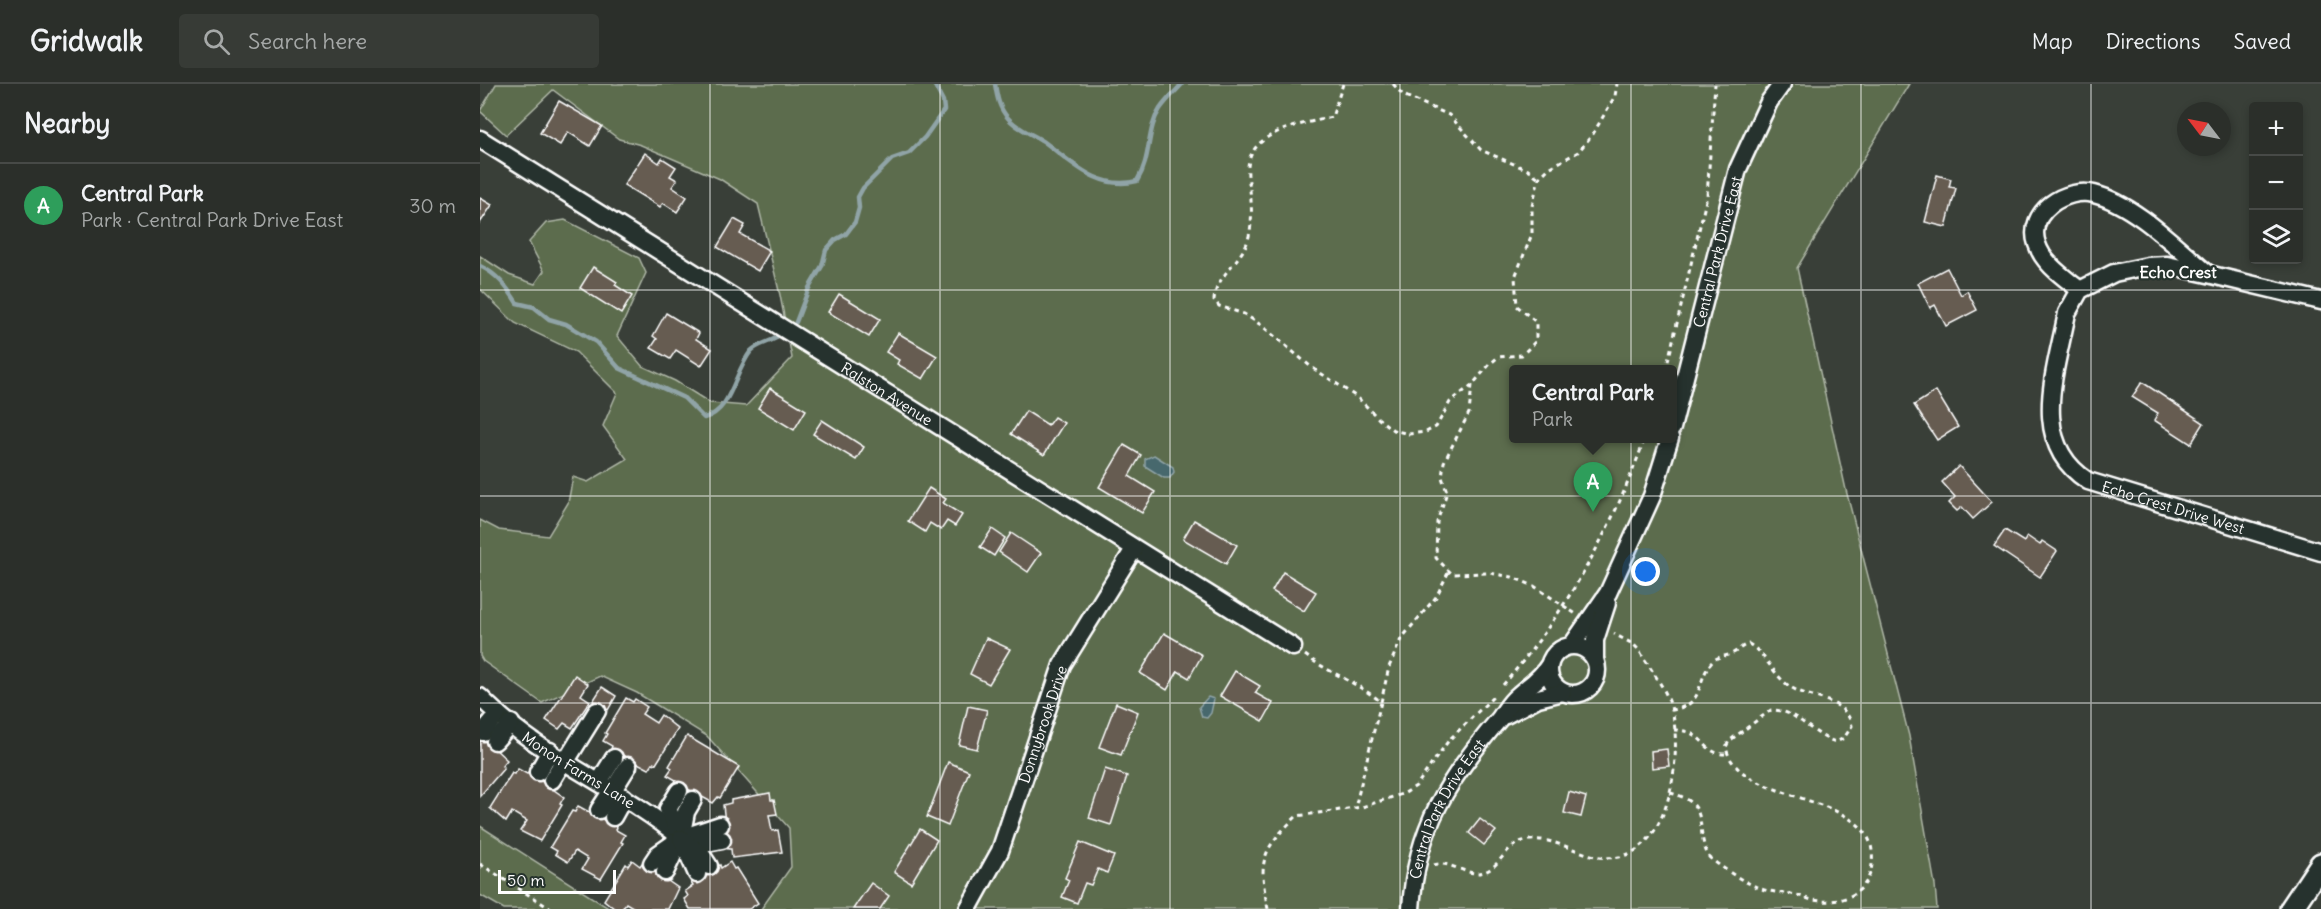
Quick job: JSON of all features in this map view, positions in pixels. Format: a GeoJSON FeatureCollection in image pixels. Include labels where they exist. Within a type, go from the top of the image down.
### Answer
{"type":"FeatureCollection","features":[{"type":"Feature","properties":{"kind":"main road"},"geometry":{"type":"LineString","coordinates":[[2291,909],[2321,864]]}},
{"type":"Feature","properties":{"kind":"street","name":"Central Park Drive East"},"geometry":{"type":"LineString","coordinates":[[1677,408],[1738,168],[1759,121],[1782,84]]}},
{"type":"Feature","properties":{"kind":"street","name":"Ralston Avenue"},"geometry":{"type":"LineString","coordinates":[[480,139],[1293,647]]}},
{"type":"Feature","properties":{"kind":"street"},"geometry":{"type":"LineString","coordinates":[[2208,274],[2159,232],[2118,204],[2094,194],[2073,193],[2053,202],[2041,218],[2035,234],[2041,254],[2080,290],[2114,273],[2148,266],[2167,265],[2321,302]]}},
{"type":"Feature","properties":{"kind":"street","name":"Echo Crest Drive West"},"geometry":{"type":"LineString","coordinates":[[2080,290],[2067,313],[2052,396],[2055,444],[2076,474],[2100,486],[2321,552]]}},
{"type":"Feature","properties":{"kind":"street","name":"Central Park Drive East"},"geometry":{"type":"LineString","coordinates":[[1411,909],[1414,882],[1427,831],[1442,797],[1466,756],[1513,700],[1538,680],[1557,651],[1572,645],[1608,593],[1652,496],[1668,443]]}},
{"type":"Feature","properties":{"kind":"street","name":"Donnybrook Drive"},"geometry":{"type":"LineString","coordinates":[[968,909],[1003,842],[1062,665],[1134,549]]}},
{"type":"Feature","properties":{"kind":"street","name":"Central Park Drive East"},"geometry":{"type":"LineString","coordinates":[[1500,717],[1539,698],[1563,692],[1576,694],[1588,689],[1597,676],[1595,640],[1607,609],[1608,593]]}},
{"type":"Feature","properties":{"kind":"street"},"geometry":{"type":"LineString","coordinates":[[1572,645],[1586,649],[1595,659]]}},
{"type":"Feature","properties":{"kind":"street"},"geometry":{"type":"LineString","coordinates":[[1549,664],[1550,678],[1563,692]]}},
{"type":"Feature","properties":{"kind":"street","name":"Monon Farms Lane"},"geometry":{"type":"LineString","coordinates":[[480,697],[504,718],[560,757],[655,816],[681,838]]}},
{"type":"Feature","properties":{"kind":"street"},"geometry":{"type":"LineString","coordinates":[[545,776],[597,711]]}},
{"type":"Feature","properties":{"kind":"street"},"geometry":{"type":"LineString","coordinates":[[489,737],[504,718]]}},
{"type":"Feature","properties":{"kind":"street"},"geometry":{"type":"LineString","coordinates":[[606,814],[621,762]]}},
{"type":"Feature","properties":{"kind":"street"},"geometry":{"type":"LineString","coordinates":[[686,796],[668,809],[681,838],[703,870]]}},
{"type":"Feature","properties":{"kind":"street"},"geometry":{"type":"LineString","coordinates":[[659,867],[658,854],[681,838],[707,843],[721,833]]}},
{"type":"Feature","properties":{"kind":"path"},"geometry":{"type":"LineString","coordinates":[[1343,84],[1332,117],[1283,128],[1263,142],[1254,153],[1248,171],[1252,200],[1247,241],[1216,288],[1214,300],[1219,306],[1244,314],[1261,325],[1310,366],[1358,398],[1393,430],[1409,434],[1426,432],[1436,427],[1450,402],[1472,385],[1498,357],[1522,355],[1536,341],[1536,322],[1517,306],[1514,283],[1532,234],[1532,206],[1539,178],[1549,168],[1578,152],[1593,134],[1615,96],[1616,85]]}},
{"type":"Feature","properties":{"kind":"path"},"geometry":{"type":"LineString","coordinates":[[1393,84],[1403,95],[1449,116],[1481,150],[1528,170],[1539,178]]}},
{"type":"Feature","properties":{"kind":"path"},"geometry":{"type":"LineString","coordinates":[[1667,365],[1707,196],[1715,84]]}},
{"type":"Feature","properties":{"kind":"path"},"geometry":{"type":"LineString","coordinates":[[1472,385],[1469,413],[1444,462],[1442,477],[1447,492],[1437,522],[1436,558],[1452,574],[1490,573],[1512,577],[1534,586],[1583,618]]}},
{"type":"Feature","properties":{"kind":"path"},"geometry":{"type":"LineString","coordinates":[[1501,688],[1529,655],[1593,556],[1608,528],[1643,443]]}},
{"type":"Feature","properties":{"kind":"path"},"geometry":{"type":"LineString","coordinates":[[1355,808],[1389,667],[1401,639],[1436,597],[1449,571]]}},
{"type":"Feature","properties":{"kind":"path"},"geometry":{"type":"LineString","coordinates":[[1429,870],[1442,863],[1469,873],[1484,872],[1494,867],[1507,849],[1532,839],[1593,855],[1619,857],[1646,841],[1657,826],[1670,793],[1674,766],[1672,710],[1666,695],[1634,644],[1604,629]]}},
{"type":"Feature","properties":{"kind":"path"},"geometry":{"type":"LineString","coordinates":[[1670,793],[1692,801],[1699,811],[1704,848],[1709,857],[1758,888],[1820,901],[1849,899],[1868,880],[1872,852],[1868,839],[1859,828],[1832,810],[1755,781],[1734,764],[1727,754],[1729,741],[1771,710],[1787,713],[1826,740],[1836,742],[1844,738],[1852,726],[1850,715],[1839,705],[1786,684],[1749,644],[1730,655],[1717,657],[1710,663],[1695,699],[1688,707],[1672,710]]}},
{"type":"Feature","properties":{"kind":"path"},"geometry":{"type":"LineString","coordinates":[[1293,647],[1326,670],[1360,685],[1381,702]]}},
{"type":"Feature","properties":{"kind":"path"},"geometry":{"type":"LineString","coordinates":[[1268,909],[1262,863],[1272,844],[1288,825],[1304,813],[1355,808],[1392,799],[1416,786],[1449,740],[1493,696]]}},
{"type":"Feature","properties":{"kind":"path"},"geometry":{"type":"LineString","coordinates":[[1674,730],[1695,733],[1710,751],[1727,754]]}},
{"type":"Feature","properties":{"kind":"path"},"geometry":{"type":"LineString","coordinates":[[480,864],[551,909]]}},
{"type":"Feature","properties":{"kind":"green space"},"geometry":{"type":"Polygon","coordinates":[[[496,84],[1909,84],[1797,268],[1846,490],[1909,736],[1935,885],[1937,909],[761,909],[791,867],[789,828],[707,736],[637,693],[600,676],[542,703],[483,661],[480,656],[480,520],[499,530],[548,536],[568,503],[573,477],[588,482],[627,459],[603,426],[617,393],[576,352],[515,323],[480,289],[480,256],[509,275],[535,284],[544,271],[529,242],[546,223],[565,220],[639,258],[646,273],[617,336],[642,366],[675,381],[710,403],[746,406],[792,358],[780,295],[758,204],[720,179],[641,145],[619,139],[553,90],[506,135],[480,111],[496,84]]]}},
{"type":"Feature","properties":{"kind":"green space"},"geometry":{"type":"Polygon","coordinates":[[[480,826],[610,909],[504,909],[480,895],[480,826]]]}},
{"type":"Feature","properties":{"kind":"water"},"geometry":{"type":"Polygon","coordinates":[[[1154,455],[1173,467],[1174,472],[1170,478],[1164,478],[1145,466],[1145,459],[1154,455]]]}},
{"type":"Feature","properties":{"kind":"water"},"geometry":{"type":"Polygon","coordinates":[[[1208,697],[1214,699],[1211,713],[1207,718],[1202,717],[1199,707],[1208,697]]]}},
{"type":"Feature","properties":{"kind":"building"},"geometry":{"type":"Polygon","coordinates":[[[559,101],[602,126],[590,146],[568,132],[560,145],[540,133],[559,101]]]}},
{"type":"Feature","properties":{"kind":"building"},"geometry":{"type":"Polygon","coordinates":[[[645,153],[659,163],[662,158],[676,167],[670,176],[677,180],[672,187],[687,197],[677,212],[663,203],[660,207],[624,185],[645,153]]]}},
{"type":"Feature","properties":{"kind":"building"},"geometry":{"type":"Polygon","coordinates":[[[1937,175],[1951,179],[1949,187],[1956,188],[1946,227],[1925,222],[1937,175]]]}},
{"type":"Feature","properties":{"kind":"building"},"geometry":{"type":"Polygon","coordinates":[[[480,198],[492,205],[480,223],[480,198]]]}},
{"type":"Feature","properties":{"kind":"building"},"geometry":{"type":"Polygon","coordinates":[[[734,219],[745,225],[740,234],[770,251],[758,271],[717,247],[734,219]]]}},
{"type":"Feature","properties":{"kind":"building"},"geometry":{"type":"Polygon","coordinates":[[[593,267],[617,282],[615,285],[632,296],[621,314],[580,288],[593,267]]]}},
{"type":"Feature","properties":{"kind":"building"},"geometry":{"type":"Polygon","coordinates":[[[1947,268],[1961,295],[1967,291],[1977,310],[1946,326],[1935,305],[1930,308],[1918,283],[1947,268]]]}},
{"type":"Feature","properties":{"kind":"building"},"geometry":{"type":"Polygon","coordinates":[[[839,294],[880,319],[869,337],[828,312],[839,294]]]}},
{"type":"Feature","properties":{"kind":"building"},"geometry":{"type":"Polygon","coordinates":[[[666,313],[699,333],[696,339],[712,349],[701,366],[676,350],[670,359],[651,348],[657,339],[653,336],[666,313]]]}},
{"type":"Feature","properties":{"kind":"building"},"geometry":{"type":"Polygon","coordinates":[[[898,333],[937,356],[923,379],[897,364],[899,360],[886,352],[898,333]]]}},
{"type":"Feature","properties":{"kind":"building"},"geometry":{"type":"Polygon","coordinates":[[[2142,382],[2204,423],[2191,444],[2154,420],[2158,413],[2132,397],[2142,382]]]}},
{"type":"Feature","properties":{"kind":"building"},"geometry":{"type":"Polygon","coordinates":[[[770,388],[806,410],[794,430],[758,408],[770,388]]]}},
{"type":"Feature","properties":{"kind":"building"},"geometry":{"type":"Polygon","coordinates":[[[1936,391],[1958,427],[1937,440],[1914,405],[1936,391]]]}},
{"type":"Feature","properties":{"kind":"building"},"geometry":{"type":"Polygon","coordinates":[[[1026,411],[1048,425],[1054,417],[1064,423],[1044,455],[1011,434],[1026,411]]]}},
{"type":"Feature","properties":{"kind":"building"},"geometry":{"type":"Polygon","coordinates":[[[822,420],[864,447],[856,460],[813,434],[822,420]]]}},
{"type":"Feature","properties":{"kind":"building"},"geometry":{"type":"Polygon","coordinates":[[[1124,445],[1141,455],[1129,476],[1155,492],[1142,513],[1099,487],[1124,445]]]}},
{"type":"Feature","properties":{"kind":"building"},"geometry":{"type":"Polygon","coordinates":[[[1959,466],[1992,502],[1973,519],[1962,507],[1957,511],[1949,503],[1955,497],[1942,482],[1959,466]]]}},
{"type":"Feature","properties":{"kind":"building"},"geometry":{"type":"Polygon","coordinates":[[[929,488],[946,499],[943,503],[962,515],[955,526],[947,521],[941,530],[930,523],[925,532],[908,521],[929,488]]]}},
{"type":"Feature","properties":{"kind":"building"},"geometry":{"type":"Polygon","coordinates":[[[1194,520],[1237,545],[1226,564],[1183,539],[1194,520]]]}},
{"type":"Feature","properties":{"kind":"building"},"geometry":{"type":"Polygon","coordinates":[[[992,529],[1005,538],[994,556],[980,547],[992,529]]]}},
{"type":"Feature","properties":{"kind":"building"},"geometry":{"type":"Polygon","coordinates":[[[2005,530],[2024,542],[2027,536],[2040,545],[2042,541],[2057,551],[2040,577],[1994,546],[2005,530]]]}},
{"type":"Feature","properties":{"kind":"building"},"geometry":{"type":"Polygon","coordinates":[[[1011,533],[1041,553],[1028,572],[999,552],[1011,533]]]}},
{"type":"Feature","properties":{"kind":"building"},"geometry":{"type":"Polygon","coordinates":[[[1283,572],[1316,592],[1304,611],[1272,591],[1283,572]]]}},
{"type":"Feature","properties":{"kind":"building"},"geometry":{"type":"Polygon","coordinates":[[[1164,633],[1202,655],[1189,678],[1178,671],[1167,690],[1140,673],[1164,633]]]}},
{"type":"Feature","properties":{"kind":"building"},"geometry":{"type":"Polygon","coordinates":[[[986,638],[1010,649],[989,684],[970,674],[986,638]]]}},
{"type":"Feature","properties":{"kind":"building"},"geometry":{"type":"Polygon","coordinates":[[[1235,671],[1260,686],[1255,693],[1273,703],[1263,721],[1220,696],[1235,671]]]}},
{"type":"Feature","properties":{"kind":"building"},"geometry":{"type":"Polygon","coordinates":[[[575,675],[588,684],[581,695],[590,701],[572,728],[564,723],[559,729],[546,720],[575,675]]]}},
{"type":"Feature","properties":{"kind":"building"},"geometry":{"type":"Polygon","coordinates":[[[602,687],[616,696],[608,710],[593,701],[602,687]]]}},
{"type":"Feature","properties":{"kind":"building"},"geometry":{"type":"Polygon","coordinates":[[[626,698],[633,702],[635,699],[647,707],[642,714],[656,723],[661,715],[678,729],[656,764],[653,763],[649,769],[611,749],[612,746],[603,741],[607,734],[605,733],[626,698]]]}},
{"type":"Feature","properties":{"kind":"building"},"geometry":{"type":"Polygon","coordinates":[[[1116,703],[1138,712],[1121,755],[1099,747],[1116,703]]]}},
{"type":"Feature","properties":{"kind":"building"},"geometry":{"type":"Polygon","coordinates":[[[968,706],[987,710],[977,749],[959,745],[968,706]]]}},
{"type":"Feature","properties":{"kind":"building"},"geometry":{"type":"Polygon","coordinates":[[[480,735],[507,760],[502,766],[504,768],[480,796],[480,735]]]}},
{"type":"Feature","properties":{"kind":"building"},"geometry":{"type":"Polygon","coordinates":[[[687,736],[739,767],[720,798],[718,797],[713,803],[675,782],[676,780],[667,775],[672,768],[669,766],[687,736]]]}},
{"type":"Feature","properties":{"kind":"building"},"geometry":{"type":"Polygon","coordinates":[[[1667,749],[1669,766],[1652,768],[1651,751],[1667,749]]]}},
{"type":"Feature","properties":{"kind":"building"},"geometry":{"type":"Polygon","coordinates":[[[948,762],[969,771],[948,826],[927,817],[948,762]]]}},
{"type":"Feature","properties":{"kind":"building"},"geometry":{"type":"Polygon","coordinates":[[[518,769],[527,774],[528,772],[564,797],[560,804],[562,805],[540,841],[520,831],[527,821],[512,812],[506,822],[490,808],[512,773],[514,774],[518,769]]]}},
{"type":"Feature","properties":{"kind":"building"},"geometry":{"type":"Polygon","coordinates":[[[1105,769],[1127,776],[1111,825],[1089,818],[1105,769]]]}},
{"type":"Feature","properties":{"kind":"building"},"geometry":{"type":"Polygon","coordinates":[[[1569,792],[1586,797],[1581,817],[1564,813],[1569,792]]]}},
{"type":"Feature","properties":{"kind":"building"},"geometry":{"type":"Polygon","coordinates":[[[770,793],[777,814],[769,815],[772,831],[778,830],[782,852],[732,858],[731,849],[728,849],[723,805],[731,803],[731,800],[770,793]]]}},
{"type":"Feature","properties":{"kind":"building"},"geometry":{"type":"Polygon","coordinates":[[[578,806],[617,827],[616,830],[625,835],[621,842],[623,843],[601,879],[582,869],[588,859],[575,851],[568,862],[555,854],[557,851],[550,847],[572,811],[575,812],[578,806]]]}},
{"type":"Feature","properties":{"kind":"building"},"geometry":{"type":"Polygon","coordinates":[[[1480,819],[1496,831],[1484,845],[1469,833],[1480,819]]]}},
{"type":"Feature","properties":{"kind":"building"},"geometry":{"type":"Polygon","coordinates":[[[920,829],[937,840],[911,883],[894,872],[920,829]]]}},
{"type":"Feature","properties":{"kind":"building"},"geometry":{"type":"Polygon","coordinates":[[[1080,842],[1114,856],[1107,873],[1098,869],[1091,885],[1085,883],[1077,903],[1062,897],[1069,880],[1065,878],[1080,842]]]}},
{"type":"Feature","properties":{"kind":"building"},"geometry":{"type":"Polygon","coordinates":[[[632,860],[640,866],[642,863],[678,888],[668,909],[636,909],[626,903],[622,909],[615,909],[604,900],[626,864],[628,866],[632,860]]]}},
{"type":"Feature","properties":{"kind":"building"},"geometry":{"type":"Polygon","coordinates":[[[730,862],[758,903],[749,909],[690,909],[684,899],[688,896],[685,891],[693,886],[691,883],[720,865],[721,868],[730,862]]]}},
{"type":"Feature","properties":{"kind":"building"},"geometry":{"type":"Polygon","coordinates":[[[871,883],[889,896],[880,909],[853,909],[871,883]]]}},
{"type":"Feature","properties":{"kind":"waterway"},"geometry":{"type":"LineString","coordinates":[[796,322],[809,288],[822,266],[826,250],[835,240],[846,234],[855,222],[859,208],[858,197],[863,188],[892,159],[909,153],[925,137],[944,110],[943,101],[934,84]]}},
{"type":"Feature","properties":{"kind":"waterway"},"geometry":{"type":"LineString","coordinates":[[995,84],[1002,110],[1016,126],[1043,141],[1086,173],[1110,182],[1123,183],[1137,181],[1145,163],[1156,117],[1162,106],[1182,84]]}},
{"type":"Feature","properties":{"kind":"waterway"},"geometry":{"type":"LineString","coordinates":[[480,266],[492,273],[517,303],[534,307],[549,319],[566,324],[596,342],[619,368],[684,398],[704,418],[721,408],[751,351],[776,338]]}},
{"type":"Feature","properties":{"kind":"place","name":"Central Park"},"geometry":{"type":"Point","coordinates":[1593,512]}},
{"type":"Feature","properties":{"kind":"district","name":"Echo Crest"},"geometry":{"type":"Point","coordinates":[2178,272]}}]}
